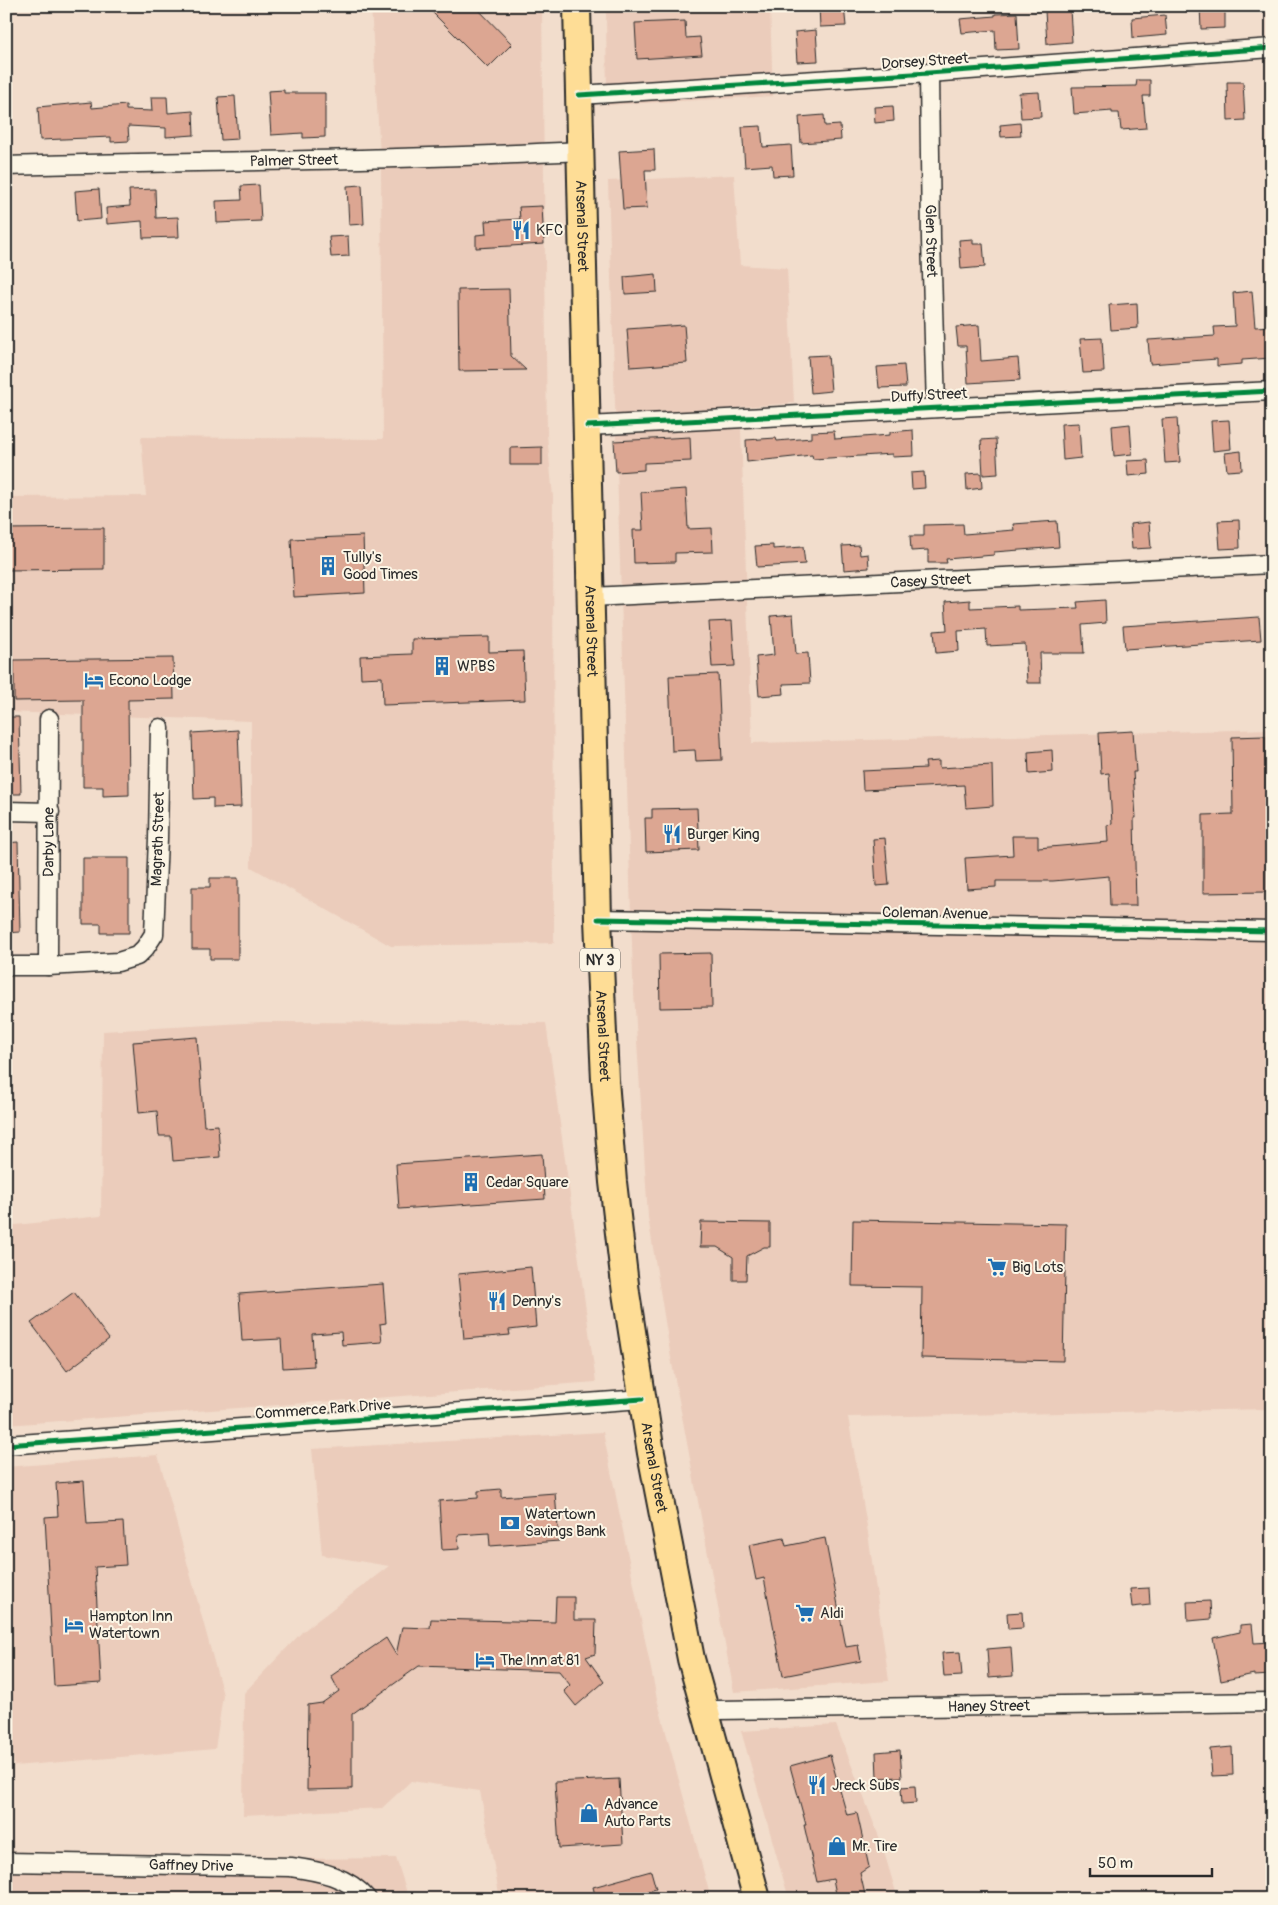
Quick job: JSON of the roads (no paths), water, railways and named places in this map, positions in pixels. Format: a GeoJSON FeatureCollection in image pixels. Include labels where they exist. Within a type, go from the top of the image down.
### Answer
{"type":"FeatureCollection","features":[{"type":"Feature","properties":{"kind":"highway","name":"Arsenal Street"},"geometry":{"type":"LineString","coordinates":[[577,6],[598,919],[605,1080],[613,1182],[626,1292],[642,1399],[691,1659],[757,1899]]}},
{"type":"Feature","properties":{"kind":"street","name":"Dorsey Street"},"geometry":{"type":"LineString","coordinates":[[579,95],[929,73],[1272,48]]}},
{"type":"Feature","properties":{"kind":"street","name":"Glen Street"},"geometry":{"type":"LineString","coordinates":[[929,73],[936,407]]}},
{"type":"Feature","properties":{"kind":"street","name":"Palmer Street"},"geometry":{"type":"LineString","coordinates":[[6,166],[419,158],[580,151]]}},
{"type":"Feature","properties":{"kind":"street","name":"Duffy Street"},"geometry":{"type":"LineString","coordinates":[[587,426],[1272,391]]}},
{"type":"Feature","properties":{"kind":"street","name":"Casey Street"},"geometry":{"type":"LineString","coordinates":[[590,597],[1272,564]]}},
{"type":"Feature","properties":{"kind":"street","name":"Darby Lane"},"geometry":{"type":"LineString","coordinates":[[48,966],[49,719]]}},
{"type":"Feature","properties":{"kind":"street","name":"Magrath Street"},"geometry":{"type":"LineString","coordinates":[[48,966],[118,962],[137,956],[154,934],[160,728]]}},
{"type":"Feature","properties":{"kind":"street"},"geometry":{"type":"LineString","coordinates":[[6,812],[50,812]]}},
{"type":"Feature","properties":{"kind":"street","name":"Coleman Avenue"},"geometry":{"type":"LineString","coordinates":[[598,919],[1272,931]]}},
{"type":"Feature","properties":{"kind":"street"},"geometry":{"type":"LineString","coordinates":[[6,966],[48,966]]}},
{"type":"Feature","properties":{"kind":"street","name":"Commerce Park Drive"},"geometry":{"type":"LineString","coordinates":[[6,1445],[642,1399]]}},
{"type":"Feature","properties":{"kind":"street","name":"Haney Street"},"geometry":{"type":"LineString","coordinates":[[705,1712],[724,1710],[1272,1702]]}},
{"type":"Feature","properties":{"kind":"street","name":"Gaffney Drive"},"geometry":{"type":"LineString","coordinates":[[6,1862],[292,1867],[321,1871],[348,1883],[367,1899]]}},
{"type":"Feature","properties":{"kind":"place","name":"KFC"},"geometry":{"type":"Point","coordinates":[521,230]}},
{"type":"Feature","properties":{"kind":"place","name":"Tully's Good Times"},"geometry":{"type":"Point","coordinates":[328,566]}},
{"type":"Feature","properties":{"kind":"place","name":"WPBS"},"geometry":{"type":"Point","coordinates":[442,666]}},
{"type":"Feature","properties":{"kind":"place","name":"Econo Lodge"},"geometry":{"type":"Point","coordinates":[94,680]}},
{"type":"Feature","properties":{"kind":"place","name":"Burger King"},"geometry":{"type":"Point","coordinates":[672,834]}},
{"type":"Feature","properties":{"kind":"place","name":"Cedar Square"},"geometry":{"type":"Point","coordinates":[471,1182]}},
{"type":"Feature","properties":{"kind":"place","name":"Big Lots"},"geometry":{"type":"Point","coordinates":[997,1267]}},
{"type":"Feature","properties":{"kind":"place","name":"Denny's"},"geometry":{"type":"Point","coordinates":[497,1301]}},
{"type":"Feature","properties":{"kind":"place","name":"Watertown Savings Bank"},"geometry":{"type":"Point","coordinates":[510,1523]}},
{"type":"Feature","properties":{"kind":"place","name":"Aldi"},"geometry":{"type":"Point","coordinates":[805,1613]}},
{"type":"Feature","properties":{"kind":"place","name":"Hampton Inn Watertown"},"geometry":{"type":"Point","coordinates":[74,1625]}},
{"type":"Feature","properties":{"kind":"place","name":"The Inn at 81"},"geometry":{"type":"Point","coordinates":[485,1660]}},
{"type":"Feature","properties":{"kind":"place","name":"Jreck Subs"},"geometry":{"type":"Point","coordinates":[817,1785]}},
{"type":"Feature","properties":{"kind":"place","name":"Advance Auto Parts"},"geometry":{"type":"Point","coordinates":[589,1813]}},
{"type":"Feature","properties":{"kind":"place","name":"Mr. Tire"},"geometry":{"type":"Point","coordinates":[837,1846]}}]}
